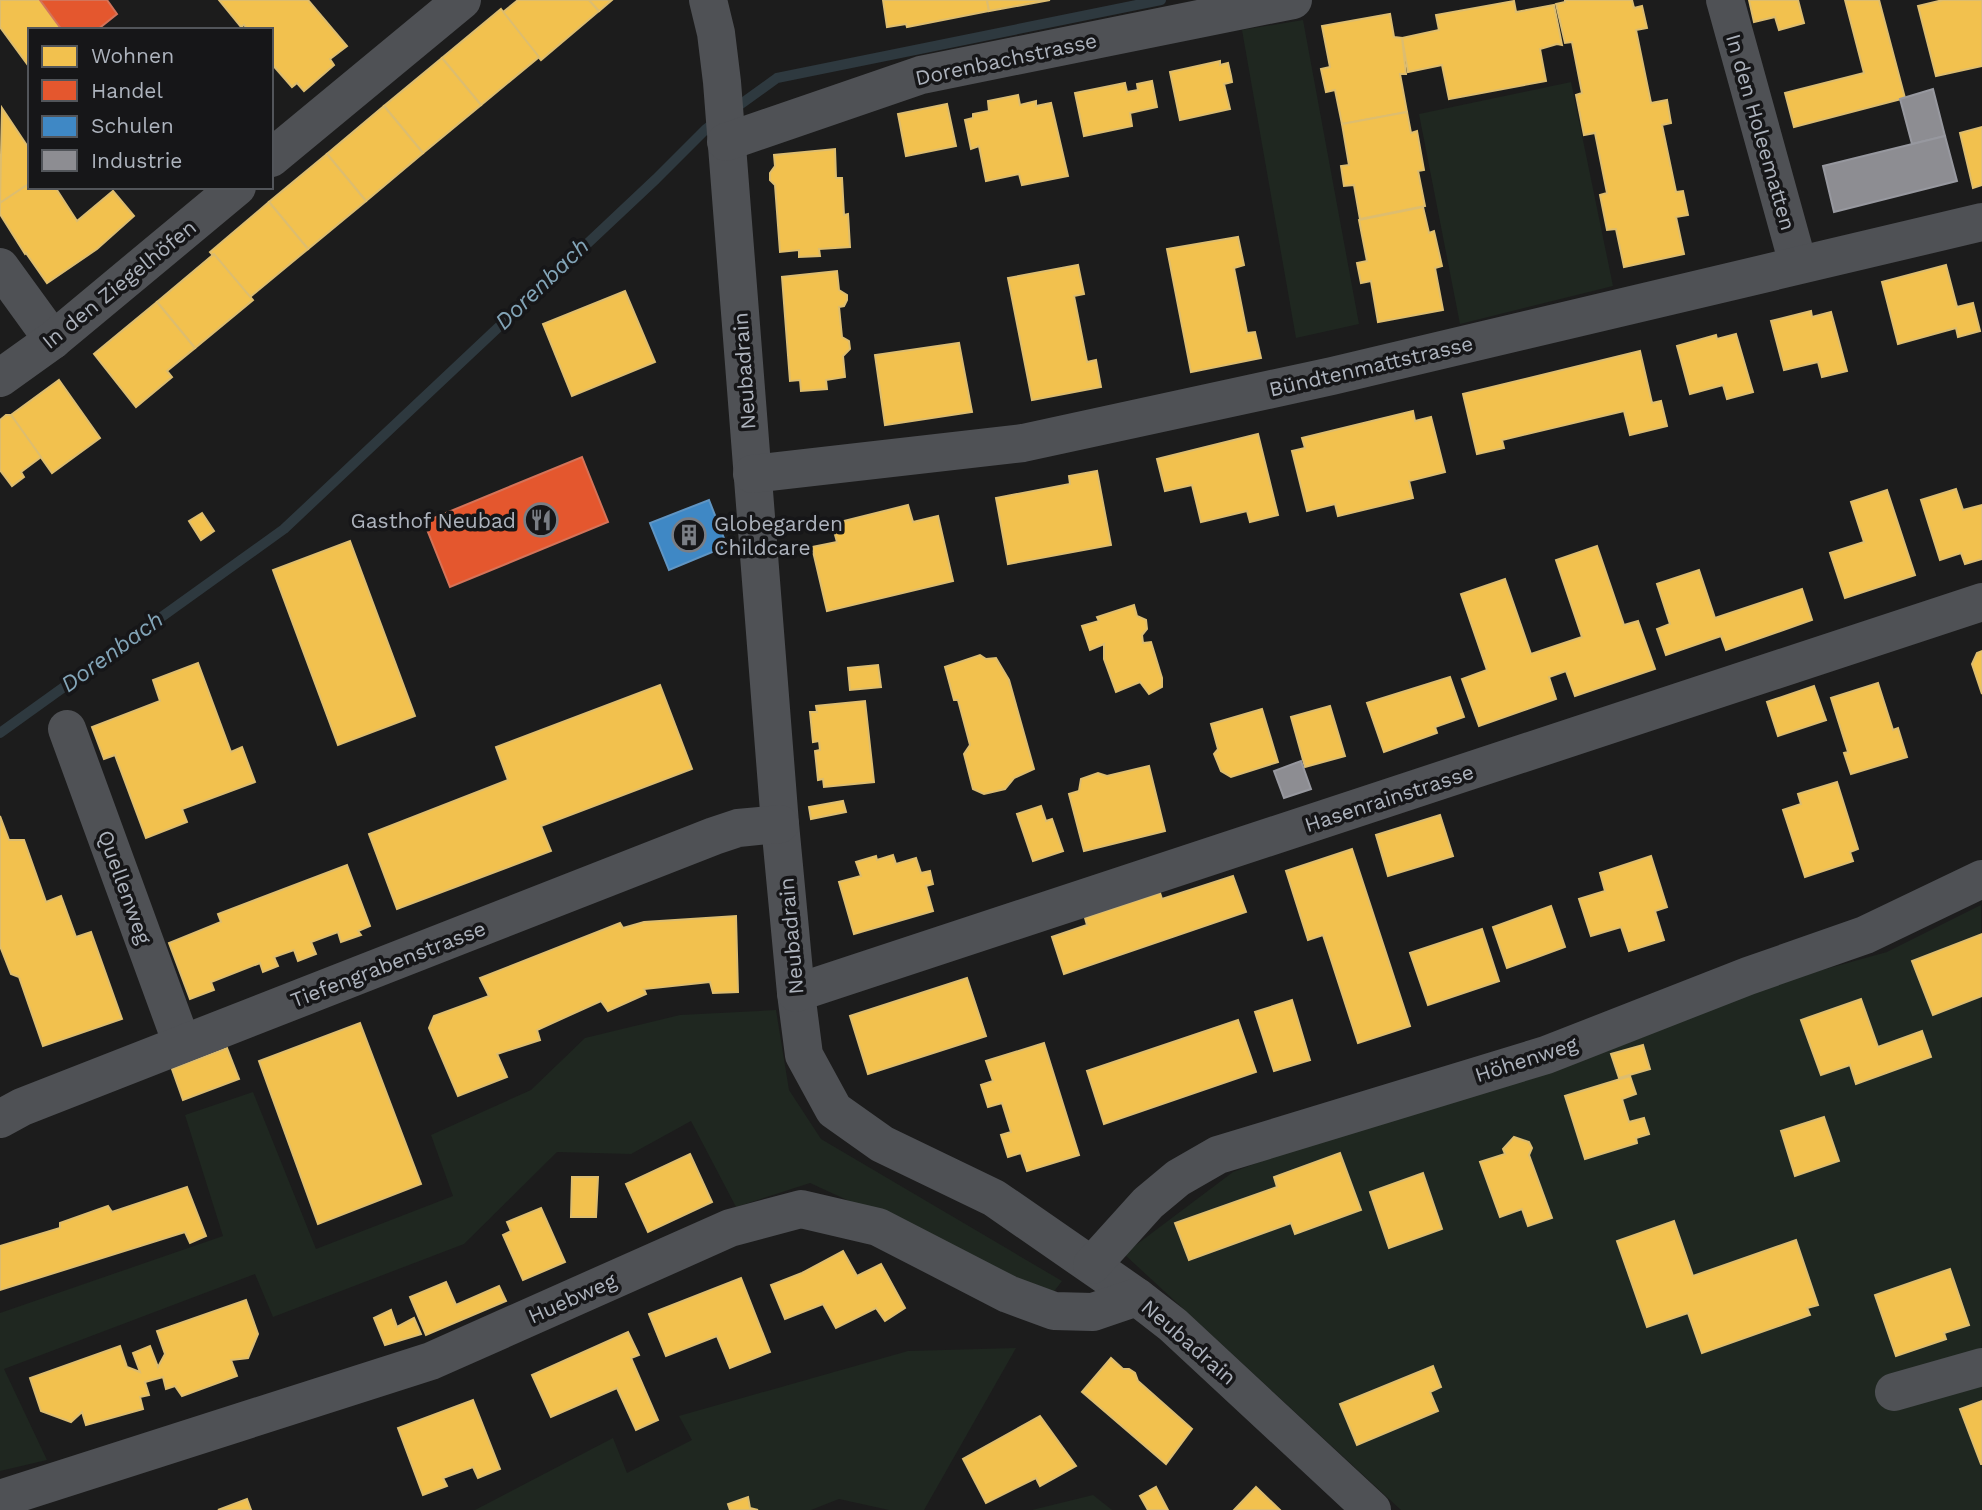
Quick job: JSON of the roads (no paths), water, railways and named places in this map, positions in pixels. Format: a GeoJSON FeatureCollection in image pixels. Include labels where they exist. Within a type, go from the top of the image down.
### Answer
{"type":"FeatureCollection","features":[{"type":"Feature","properties":{"kind":"street"},"geometry":{"type":"LineString","coordinates":[[273,156],[462,0]]}},
{"type":"Feature","properties":{"kind":"street","name":"Neubadrain"},"geometry":{"type":"LineString","coordinates":[[708,0],[716,33],[722,82],[780,824],[804,1055],[834,1111],[882,1144],[994,1198],[1137,1297],[1174,1325],[1372,1510]]}},
{"type":"Feature","properties":{"kind":"street","name":"Dorenbachstrasse"},"geometry":{"type":"LineString","coordinates":[[726,142],[921,75],[1293,0]]}},
{"type":"Feature","properties":{"kind":"street","name":"In den Holeematten"},"geometry":{"type":"LineString","coordinates":[[1725,0],[1798,264]]}},
{"type":"Feature","properties":{"kind":"street","name":"In den Ziegelhöfen"},"geometry":{"type":"LineString","coordinates":[[0,378],[53,340],[235,189]]}},
{"type":"Feature","properties":{"kind":"street","name":"Bündtenmattstrasse"},"geometry":{"type":"LineString","coordinates":[[752,474],[1023,443],[1332,376],[1982,222]]}},
{"type":"Feature","properties":{"kind":"street"},"geometry":{"type":"LineString","coordinates":[[0,267],[53,340]]}},
{"type":"Feature","properties":{"kind":"street","name":"Hasenrainstrasse"},"geometry":{"type":"LineString","coordinates":[[796,993],[1982,602]]}},
{"type":"Feature","properties":{"kind":"street","name":"Quellenweg"},"geometry":{"type":"LineString","coordinates":[[67,729],[182,1044]]}},
{"type":"Feature","properties":{"kind":"street","name":"Tiefengrabenstrasse"},"geometry":{"type":"LineString","coordinates":[[0,1119],[22,1107],[713,835],[737,828],[780,824]]}},
{"type":"Feature","properties":{"kind":"street","name":"Höhenweg"},"geometry":{"type":"LineString","coordinates":[[1092,1265],[1148,1203],[1178,1178],[1218,1155],[1546,1055],[1748,976],[1864,935],[1982,879]]}},
{"type":"Feature","properties":{"kind":"street","name":"Huebweg"},"geometry":{"type":"LineString","coordinates":[[0,1499],[430,1360],[730,1228],[801,1209],[878,1227],[1007,1294],[1054,1311],[1093,1312],[1137,1297]]}},
{"type":"Feature","properties":{"kind":"street"},"geometry":{"type":"LineString","coordinates":[[1894,1392],[1982,1367]]}},
{"type":"Feature","properties":{"kind":"waterway","name":"Dorenbach"},"geometry":{"type":"LineString","coordinates":[[734,109],[777,78],[1161,0]]}},
{"type":"Feature","properties":{"kind":"waterway","name":"Dorenbach"},"geometry":{"type":"LineString","coordinates":[[0,733],[284,529],[718,120]]}},
{"type":"Feature","properties":{"kind":"place","name":"Gasthof Neubad"},"geometry":{"type":"Point","coordinates":[541,520]}},
{"type":"Feature","properties":{"kind":"place","name":"Globegarden Childcare"},"geometry":{"type":"Point","coordinates":[689,535]}}]}
